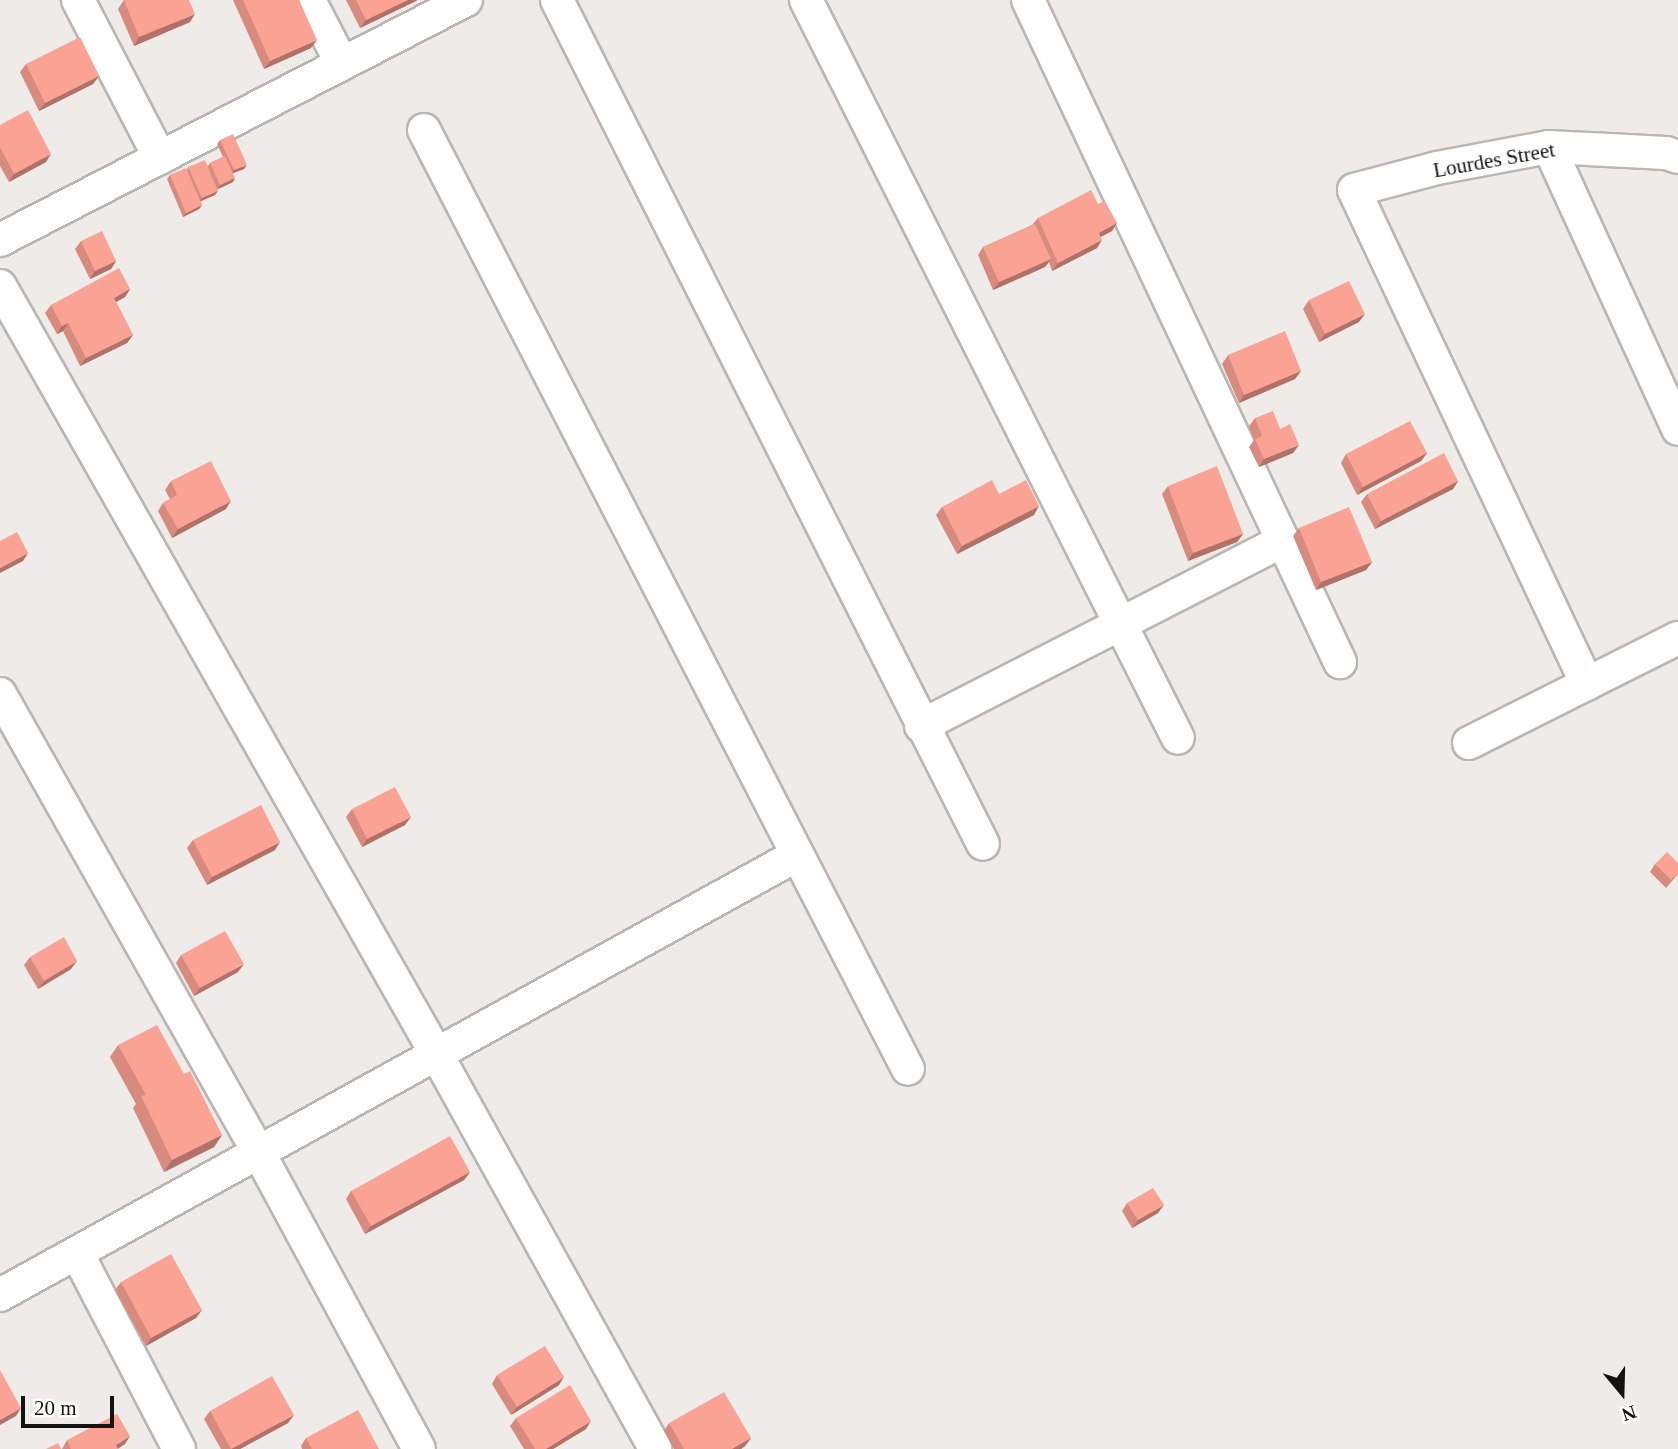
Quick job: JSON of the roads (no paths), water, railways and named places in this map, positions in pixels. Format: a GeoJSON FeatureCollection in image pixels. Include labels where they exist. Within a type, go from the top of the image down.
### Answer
{"type":"FeatureCollection","features":[{"type":"Feature","properties":{"kind":"street"},"geometry":{"type":"LineString","coordinates":[[78,0],[160,158]]}},
{"type":"Feature","properties":{"kind":"street"},"geometry":{"type":"LineString","coordinates":[[309,0],[342,64]]}},
{"type":"Feature","properties":{"kind":"street"},"geometry":{"type":"LineString","coordinates":[[0,240],[466,0]]}},
{"type":"Feature","properties":{"kind":"street"},"geometry":{"type":"LineString","coordinates":[[557,0],[921,726],[983,844]]}},
{"type":"Feature","properties":{"kind":"street"},"geometry":{"type":"LineString","coordinates":[[806,0],[1178,738]]}},
{"type":"Feature","properties":{"kind":"street"},"geometry":{"type":"LineString","coordinates":[[1028,0],[1340,662]]}},
{"type":"Feature","properties":{"kind":"street"},"geometry":{"type":"LineString","coordinates":[[424,130],[908,1069]]}},
{"type":"Feature","properties":{"kind":"street"},"geometry":{"type":"LineString","coordinates":[[1549,147],[1678,429]]}},
{"type":"Feature","properties":{"kind":"street","name":"Lourdes Street"},"geometry":{"type":"LineString","coordinates":[[1587,684],[1353,190],[1437,168],[1549,147],[1666,153],[1678,157]]}},
{"type":"Feature","properties":{"kind":"street"},"geometry":{"type":"LineString","coordinates":[[0,286],[437,1055],[655,1449]]}},
{"type":"Feature","properties":{"kind":"street"},"geometry":{"type":"LineString","coordinates":[[921,726],[1283,541]]}},
{"type":"Feature","properties":{"kind":"street"},"geometry":{"type":"LineString","coordinates":[[1469,743],[1678,638]]}},
{"type":"Feature","properties":{"kind":"street"},"geometry":{"type":"LineString","coordinates":[[0,694],[259,1153],[419,1449]]}},
{"type":"Feature","properties":{"kind":"street"},"geometry":{"type":"LineString","coordinates":[[0,1295],[797,855]]}},
{"type":"Feature","properties":{"kind":"street"},"geometry":{"type":"LineString","coordinates":[[77,1253],[179,1449]]}}]}
